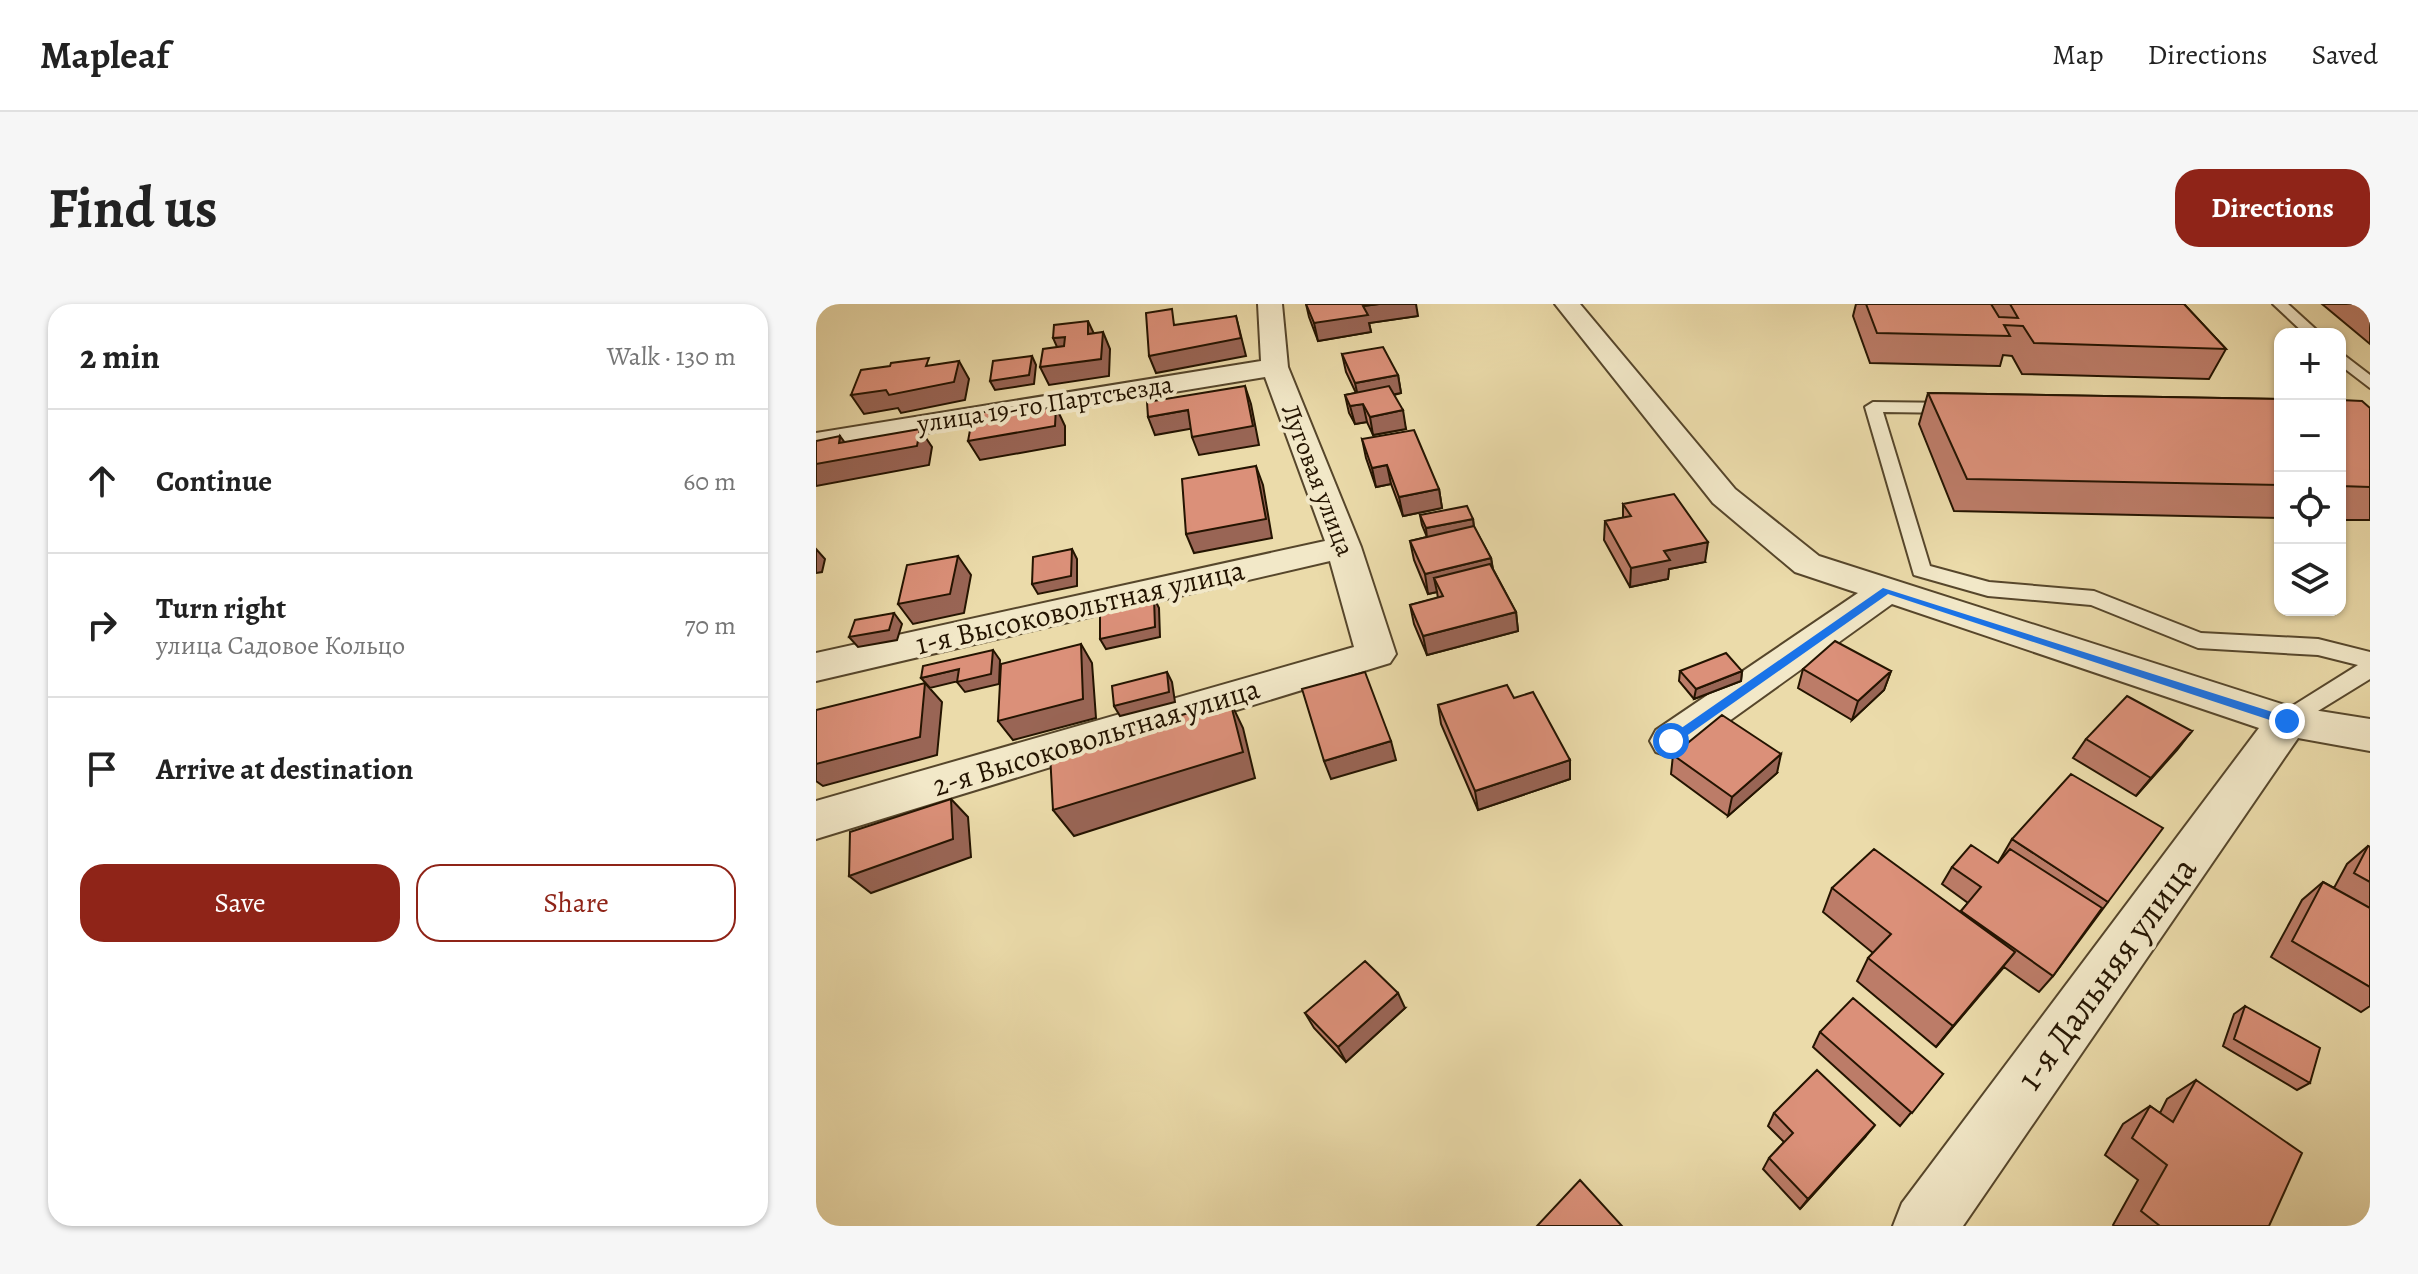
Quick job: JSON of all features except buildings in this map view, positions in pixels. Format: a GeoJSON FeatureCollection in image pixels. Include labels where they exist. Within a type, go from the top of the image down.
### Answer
{"type":"FeatureCollection","features":[{"type":"Feature","properties":{"kind":"street","name":"Луговая улица"},"geometry":{"type":"LineString","coordinates":[[1270,304],[1275,367],[1344,547],[1376,654]]}},
{"type":"Feature","properties":{"kind":"street"},"geometry":{"type":"LineString","coordinates":[[1567,304],[1724,496],[1807,564],[2287,721],[2370,735]]}},
{"type":"Feature","properties":{"kind":"street","name":"улица 19-го Партсъезда"},"geometry":{"type":"LineString","coordinates":[[816,442],[1275,367]]}},
{"type":"Feature","properties":{"kind":"street","name":"1-я Высоковольтная улица"},"geometry":{"type":"LineString","coordinates":[[816,667],[1344,547]]}},
{"type":"Feature","properties":{"kind":"street"},"geometry":{"type":"LineString","coordinates":[[1671,741],[1887,590]]}},
{"type":"Feature","properties":{"kind":"street","name":"2-я Высоковольтная улица"},"geometry":{"type":"LineString","coordinates":[[816,820],[1376,654]]}},
{"type":"Feature","properties":{"kind":"street","name":"1-я Дальняя улица"},"geometry":{"type":"LineString","coordinates":[[1925,1226],[2287,721]]}},
{"type":"Feature","properties":{"kind":"lane"},"geometry":{"type":"LineString","coordinates":[[2280,304],[2307,328]]}},
{"type":"Feature","properties":{"kind":"lane"},"geometry":{"type":"LineString","coordinates":[[2346,362],[2370,383]]}},
{"type":"Feature","properties":{"kind":"lane"},"geometry":{"type":"LineString","coordinates":[[1983,409],[1873,407],[1921,570],[1988,589],[2094,598],[2198,640],[2318,647],[2370,660]]}},
{"type":"Feature","properties":{"kind":"lane"},"geometry":{"type":"LineString","coordinates":[[2287,721],[2370,668]]}},
{"type":"Feature","properties":{"kind":"route"},"geometry":{"type":"LineString","coordinates":[[1671,741],[1887,590],[2287,721]]}}]}
